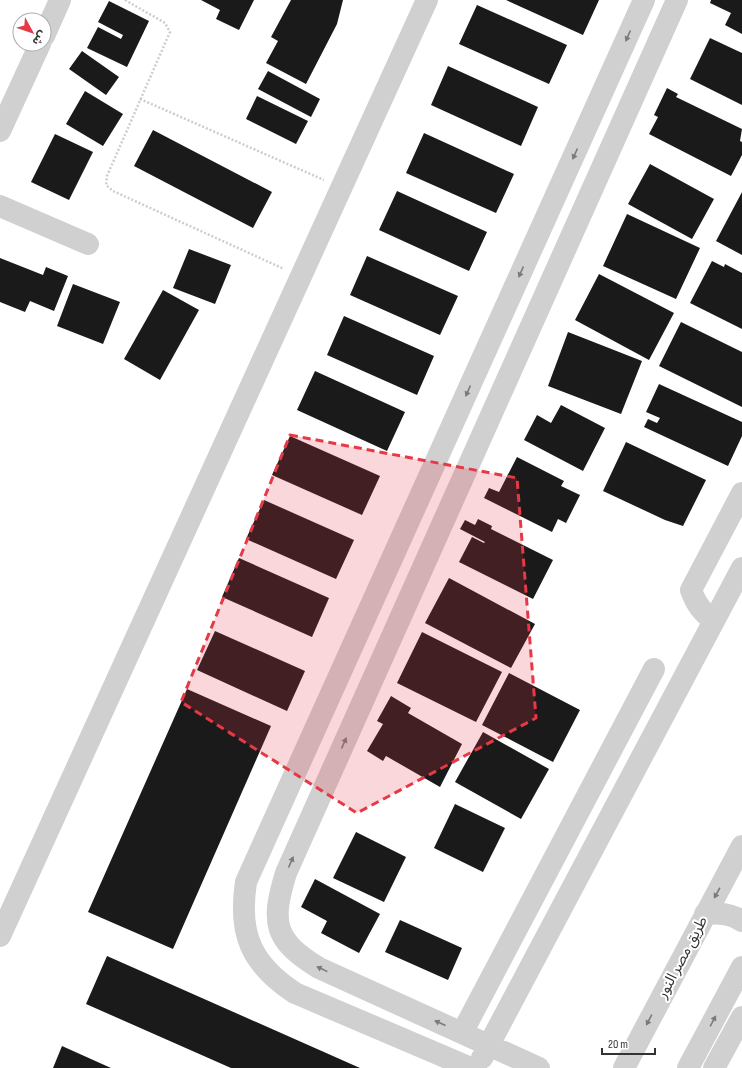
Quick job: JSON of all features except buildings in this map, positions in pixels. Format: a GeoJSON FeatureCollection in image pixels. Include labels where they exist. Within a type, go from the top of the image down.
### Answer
{"type":"FeatureCollection","features":[{"type":"Feature","properties":{"kind":"street"},"geometry":{"type":"LineString","coordinates":[[0,936],[427,0]]}},
{"type":"Feature","properties":{"kind":"street"},"geometry":{"type":"LineString","coordinates":[[471,1068],[295,993],[277,981],[262,965],[248,940],[244,926],[242,904],[246,882],[644,0]]}},
{"type":"Feature","properties":{"kind":"street"},"geometry":{"type":"LineString","coordinates":[[539,1068],[319,968],[300,957],[284,939],[276,919],[279,896],[286,873],[677,0]]}},
{"type":"Feature","properties":{"kind":"street"},"geometry":{"type":"LineString","coordinates":[[50,12],[53,2]]}},
{"type":"Feature","properties":{"kind":"street"},"geometry":{"type":"LineString","coordinates":[[3,118],[36,52]]}},
{"type":"Feature","properties":{"kind":"street"},"geometry":{"type":"LineString","coordinates":[[0,206],[88,244]]}},
{"type":"Feature","properties":{"kind":"street"},"geometry":{"type":"LineString","coordinates":[[714,621],[703,613],[695,602],[691,590],[742,493]]}},
{"type":"Feature","properties":{"kind":"street"},"geometry":{"type":"LineString","coordinates":[[477,1068],[742,568]]}},
{"type":"Feature","properties":{"kind":"street"},"geometry":{"type":"LineString","coordinates":[[462,1033],[654,669]]}},
{"type":"Feature","properties":{"kind":"street","name":"طريق مصر النور"},"geometry":{"type":"LineString","coordinates":[[624,1068],[705,914],[739,861]]}},
{"type":"Feature","properties":{"kind":"street"},"geometry":{"type":"LineString","coordinates":[[705,914],[721,913],[736,916],[742,921]]}},
{"type":"Feature","properties":{"kind":"street"},"geometry":{"type":"LineString","coordinates":[[688,1068],[742,967]]}},
{"type":"Feature","properties":{"kind":"street"},"geometry":{"type":"LineString","coordinates":[[714,1068],[742,1017]]}},
{"type":"Feature","properties":{"kind":"path"},"geometry":{"type":"LineString","coordinates":[[125,0],[165,23],[170,32],[107,176],[106,185],[113,191],[300,277]]}},
{"type":"Feature","properties":{"kind":"path"},"geometry":{"type":"LineString","coordinates":[[140,99],[341,188]]}},
{"type":"Feature","properties":{"kind":"highlighted area"},"geometry":{"type":"Polygon","coordinates":[[[290,435],[517,478],[536,718],[357,813],[181,702],[290,435]]]}}]}
